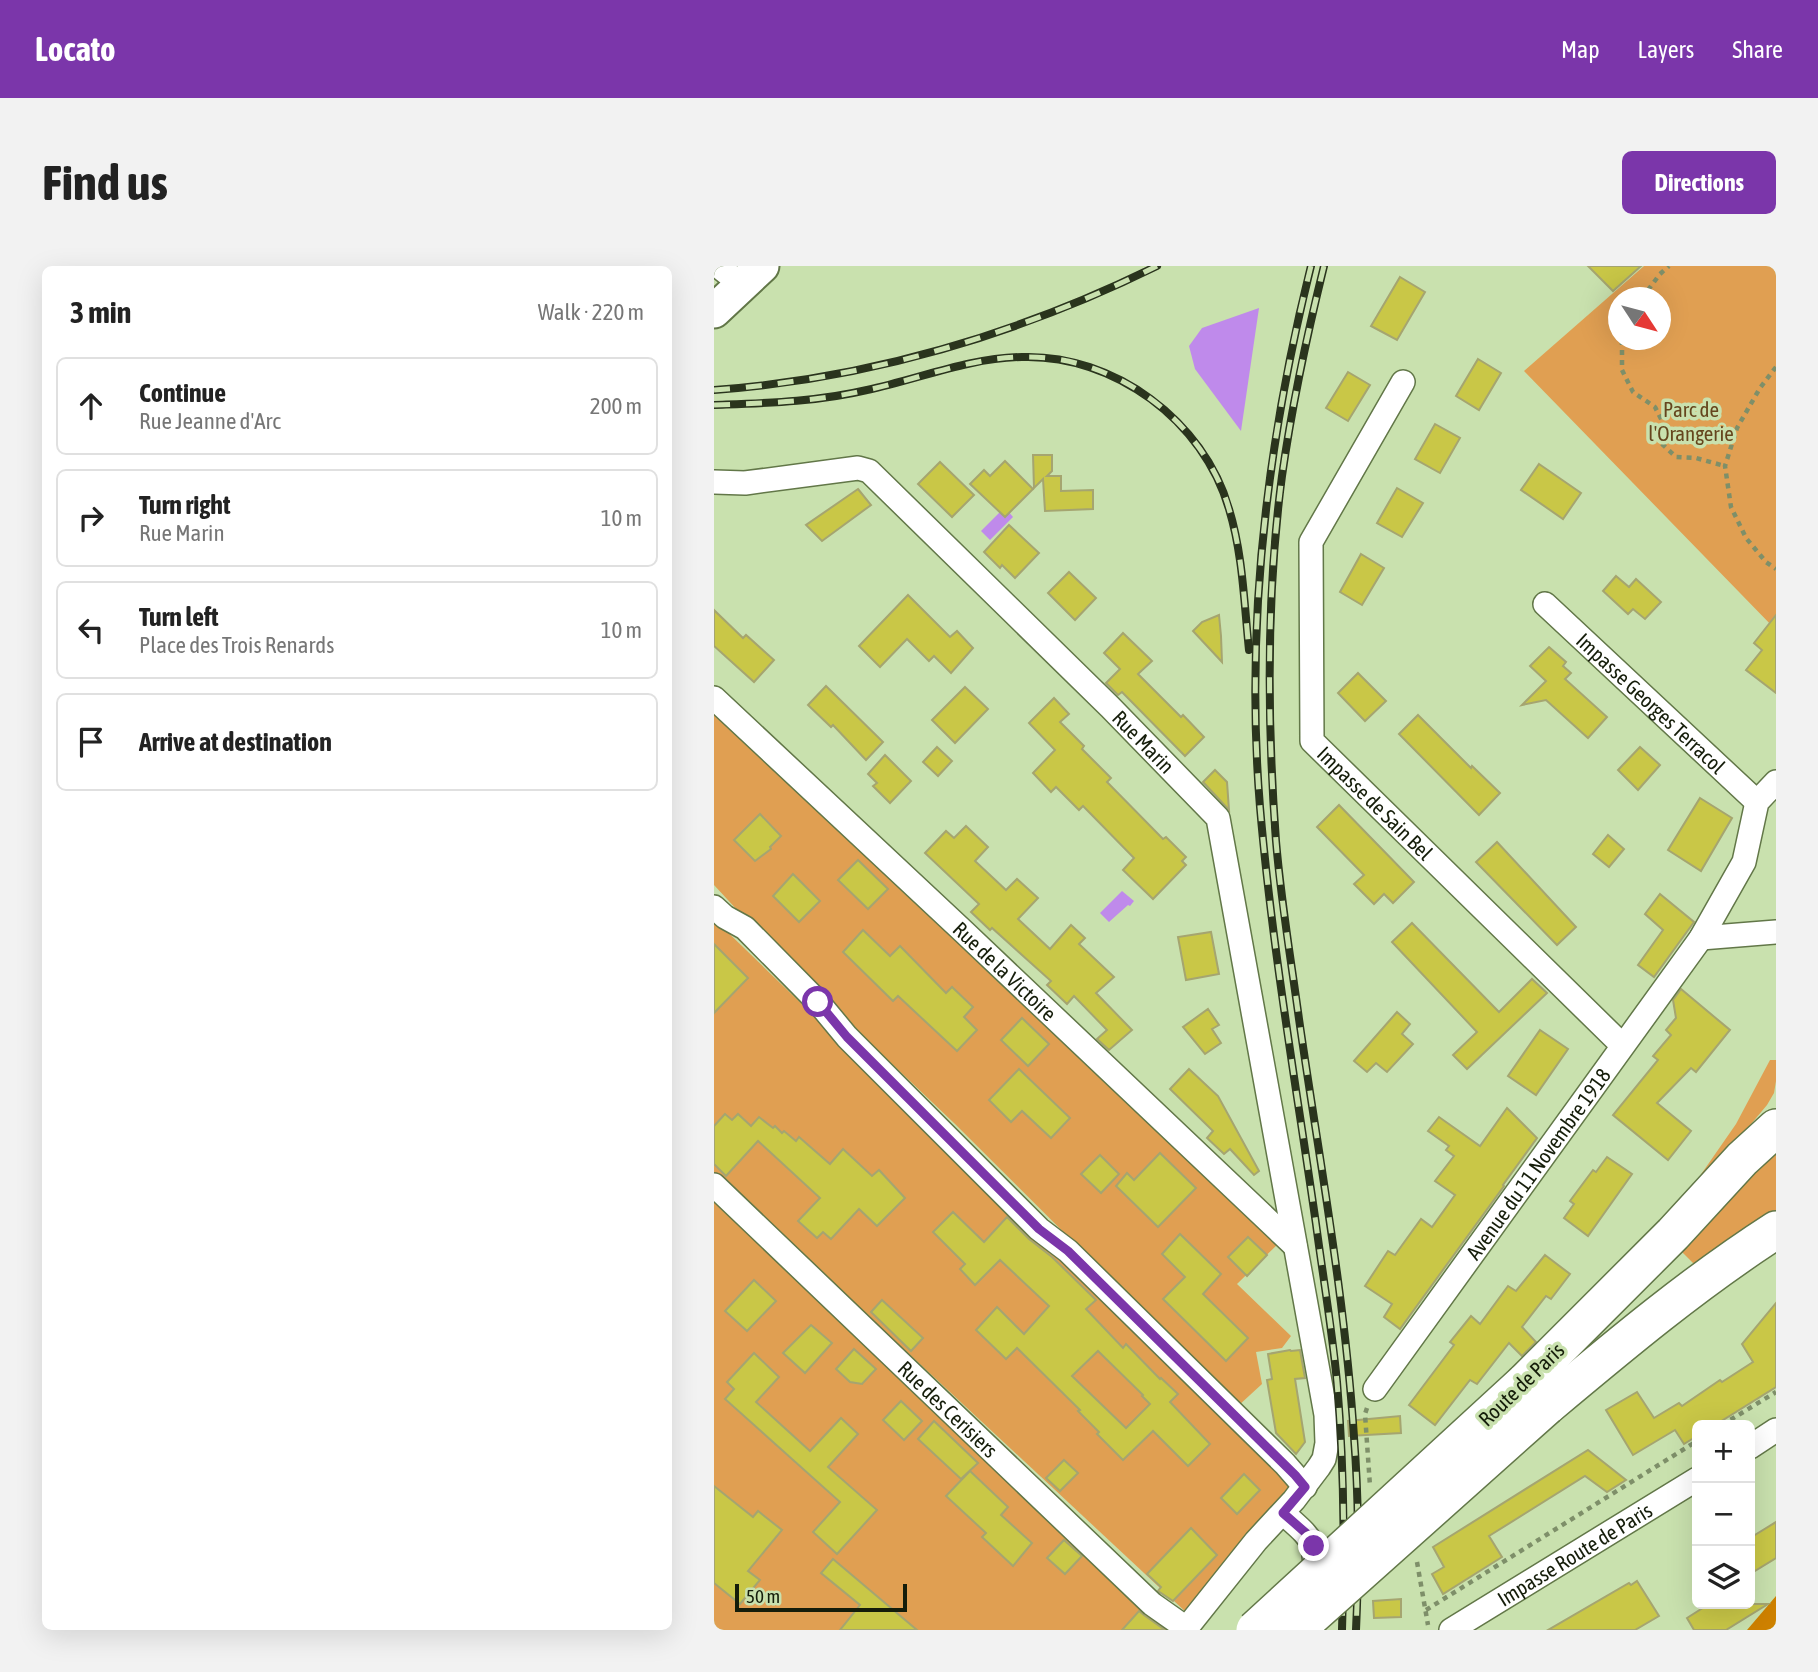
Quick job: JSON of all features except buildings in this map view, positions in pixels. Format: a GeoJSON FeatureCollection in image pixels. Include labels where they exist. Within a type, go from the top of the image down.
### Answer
{"type":"FeatureCollection","features":[{"type":"Feature","properties":{"kind":"main road","name":"Route de Paris"},"geometry":{"type":"LineString","coordinates":[[1296,1630],[1536,1394],[1673,1234],[1742,1159],[1776,1128]]}},
{"type":"Feature","properties":{"kind":"main road","name":"Route de Paris"},"geometry":{"type":"LineString","coordinates":[[1255,1630],[1536,1394],[1629,1337],[1776,1230]]}},
{"type":"Feature","properties":{"kind":"street"},"geometry":{"type":"LineString","coordinates":[[714,311],[741,272]]}},
{"type":"Feature","properties":{"kind":"street","name":"Impasse de Sain Bel"},"geometry":{"type":"LineString","coordinates":[[1403,382],[1311,542],[1312,741],[1622,1045]]}},
{"type":"Feature","properties":{"kind":"street","name":"Rue Marin"},"geometry":{"type":"LineString","coordinates":[[714,482],[745,482],[858,468],[869,471],[1110,707],[1218,818],[1326,1415],[1327,1443],[1324,1459],[1305,1487]]}},
{"type":"Feature","properties":{"kind":"street","name":"Impasse Georges Terracol"},"geometry":{"type":"LineString","coordinates":[[1545,604],[1758,802]]}},
{"type":"Feature","properties":{"kind":"street","name":"Rue de la Victoire"},"geometry":{"type":"LineString","coordinates":[[714,698],[1295,1246]]}},
{"type":"Feature","properties":{"kind":"street","name":"Avenue du 11 Novembre 1918"},"geometry":{"type":"LineString","coordinates":[[1375,1389],[1700,938],[1744,862],[1758,802],[1776,782]]}},
{"type":"Feature","properties":{"kind":"street"},"geometry":{"type":"LineString","coordinates":[[714,907],[724,917],[745,928],[818,1002],[847,1037],[1039,1229],[1068,1251],[1126,1307],[1305,1487],[1256,1541],[1185,1629]]}},
{"type":"Feature","properties":{"kind":"street"},"geometry":{"type":"LineString","coordinates":[[1700,938],[1776,932]]}},
{"type":"Feature","properties":{"kind":"street","name":"Rue des Cerisiers"},"geometry":{"type":"LineString","coordinates":[[714,1185],[1152,1604],[1185,1629]]}},
{"type":"Feature","properties":{"kind":"street"},"geometry":{"type":"LineString","coordinates":[[1755,1444],[1776,1430]]}},
{"type":"Feature","properties":{"kind":"street","name":"Impasse Route de Paris"},"geometry":{"type":"LineString","coordinates":[[1451,1630],[1692,1482]]}},
{"type":"Feature","properties":{"kind":"street"},"geometry":{"type":"LineString","coordinates":[[1283,1513],[1307,1534],[1314,1546],[1314,1630]]}},
{"type":"Feature","properties":{"kind":"path"},"geometry":{"type":"LineString","coordinates":[[1650,287],[1669,266]]}},
{"type":"Feature","properties":{"kind":"path"},"geometry":{"type":"LineString","coordinates":[[1622,350],[1622,370],[1633,392],[1655,407],[1662,421],[1661,443],[1676,457],[1696,458],[1725,466]]}},
{"type":"Feature","properties":{"kind":"path"},"geometry":{"type":"LineString","coordinates":[[1776,367],[1760,388],[1737,428],[1725,466],[1731,507],[1746,538],[1766,562],[1776,569]]}},
{"type":"Feature","properties":{"kind":"path"},"geometry":{"type":"LineString","coordinates":[[1375,1389],[1365,1414],[1370,1489],[1380,1480]]}},
{"type":"Feature","properties":{"kind":"path"},"geometry":{"type":"LineString","coordinates":[[1730,1420],[1776,1392]]}},
{"type":"Feature","properties":{"kind":"path"},"geometry":{"type":"LineString","coordinates":[[1426,1610],[1692,1444]]}},
{"type":"Feature","properties":{"kind":"path"},"geometry":{"type":"LineString","coordinates":[[1416,1554],[1429,1630]]}},
{"type":"Feature","properties":{"kind":"green space","name":"Parc de l'Orangerie"},"geometry":{"type":"Polygon","coordinates":[[[1644,266],[1776,266],[1776,630],[1524,371],[1608,298],[1608,350],[1671,350],[1671,287],[1620,287],[1644,266]]]}},
{"type":"Feature","properties":{"kind":"green space"},"geometry":{"type":"Polygon","coordinates":[[[714,710],[995,979],[1278,1244],[1237,1284],[1291,1336],[1282,1348],[1256,1352],[1262,1384],[1238,1406],[954,1123],[787,964],[714,885],[714,710]]]}},
{"type":"Feature","properties":{"kind":"green space"},"geometry":{"type":"Polygon","coordinates":[[[714,919],[1297,1483],[1188,1614],[714,1172],[714,919]]]}},
{"type":"Feature","properties":{"kind":"green space"},"geometry":{"type":"Polygon","coordinates":[[[1770,1060],[1776,1060],[1776,1081],[1774,1093],[1767,1105],[1686,1196],[1736,1124],[1770,1060]]]}},
{"type":"Feature","properties":{"kind":"green space"},"geometry":{"type":"Polygon","coordinates":[[[1776,1145],[1776,1212],[1698,1268],[1681,1251],[1776,1145]]]}},
{"type":"Feature","properties":{"kind":"green space"},"geometry":{"type":"Polygon","coordinates":[[[714,1202],[1169,1630],[714,1630],[714,1202]]]}},
{"type":"Feature","properties":{"kind":"shaded area"},"geometry":{"type":"Polygon","coordinates":[[[1259,308],[1241,431],[1195,369],[1189,346],[1202,328],[1259,308]]]}},
{"type":"Feature","properties":{"kind":"shaded area"},"geometry":{"type":"Polygon","coordinates":[[[1008,511],[1013,517],[990,540],[981,531],[1000,512],[1008,511]]]}},
{"type":"Feature","properties":{"kind":"shaded area"},"geometry":{"type":"Polygon","coordinates":[[[1122,891],[1134,901],[1109,922],[1100,913],[1122,891]]]}},
{"type":"Feature","properties":{"kind":"shaded area"},"geometry":{"type":"Polygon","coordinates":[[[1776,1596],[1776,1630],[1747,1630],[1776,1596]]]}},
{"type":"Feature","properties":{"kind":"railway"},"geometry":{"type":"LineString","coordinates":[[714,390],[829,376],[942,349],[1051,313],[1157,266]]}},
{"type":"Feature","properties":{"kind":"railway"},"geometry":{"type":"LineString","coordinates":[[1311,266],[1282,399],[1263,534],[1255,670],[1256,739],[1271,912],[1337,1382],[1343,1506],[1342,1630]]}},
{"type":"Feature","properties":{"kind":"railway"},"geometry":{"type":"LineString","coordinates":[[1324,266],[1300,370],[1282,476],[1273,567],[1270,704],[1273,796],[1281,886],[1338,1280],[1350,1385],[1358,1509],[1356,1630]]}},
{"type":"Feature","properties":{"kind":"railway"},"geometry":{"type":"LineString","coordinates":[[714,405],[791,401],[848,394],[1002,358],[1056,359],[1090,367],[1121,381],[1151,399],[1177,421],[1199,448],[1217,477],[1229,509],[1237,544],[1249,650]]}},
{"type":"Feature","properties":{"kind":"route"},"geometry":{"type":"LineString","coordinates":[[818,1002],[847,1037],[1039,1229],[1068,1251],[1295,1475],[1305,1487],[1283,1513],[1307,1534],[1314,1546]]}}]}
